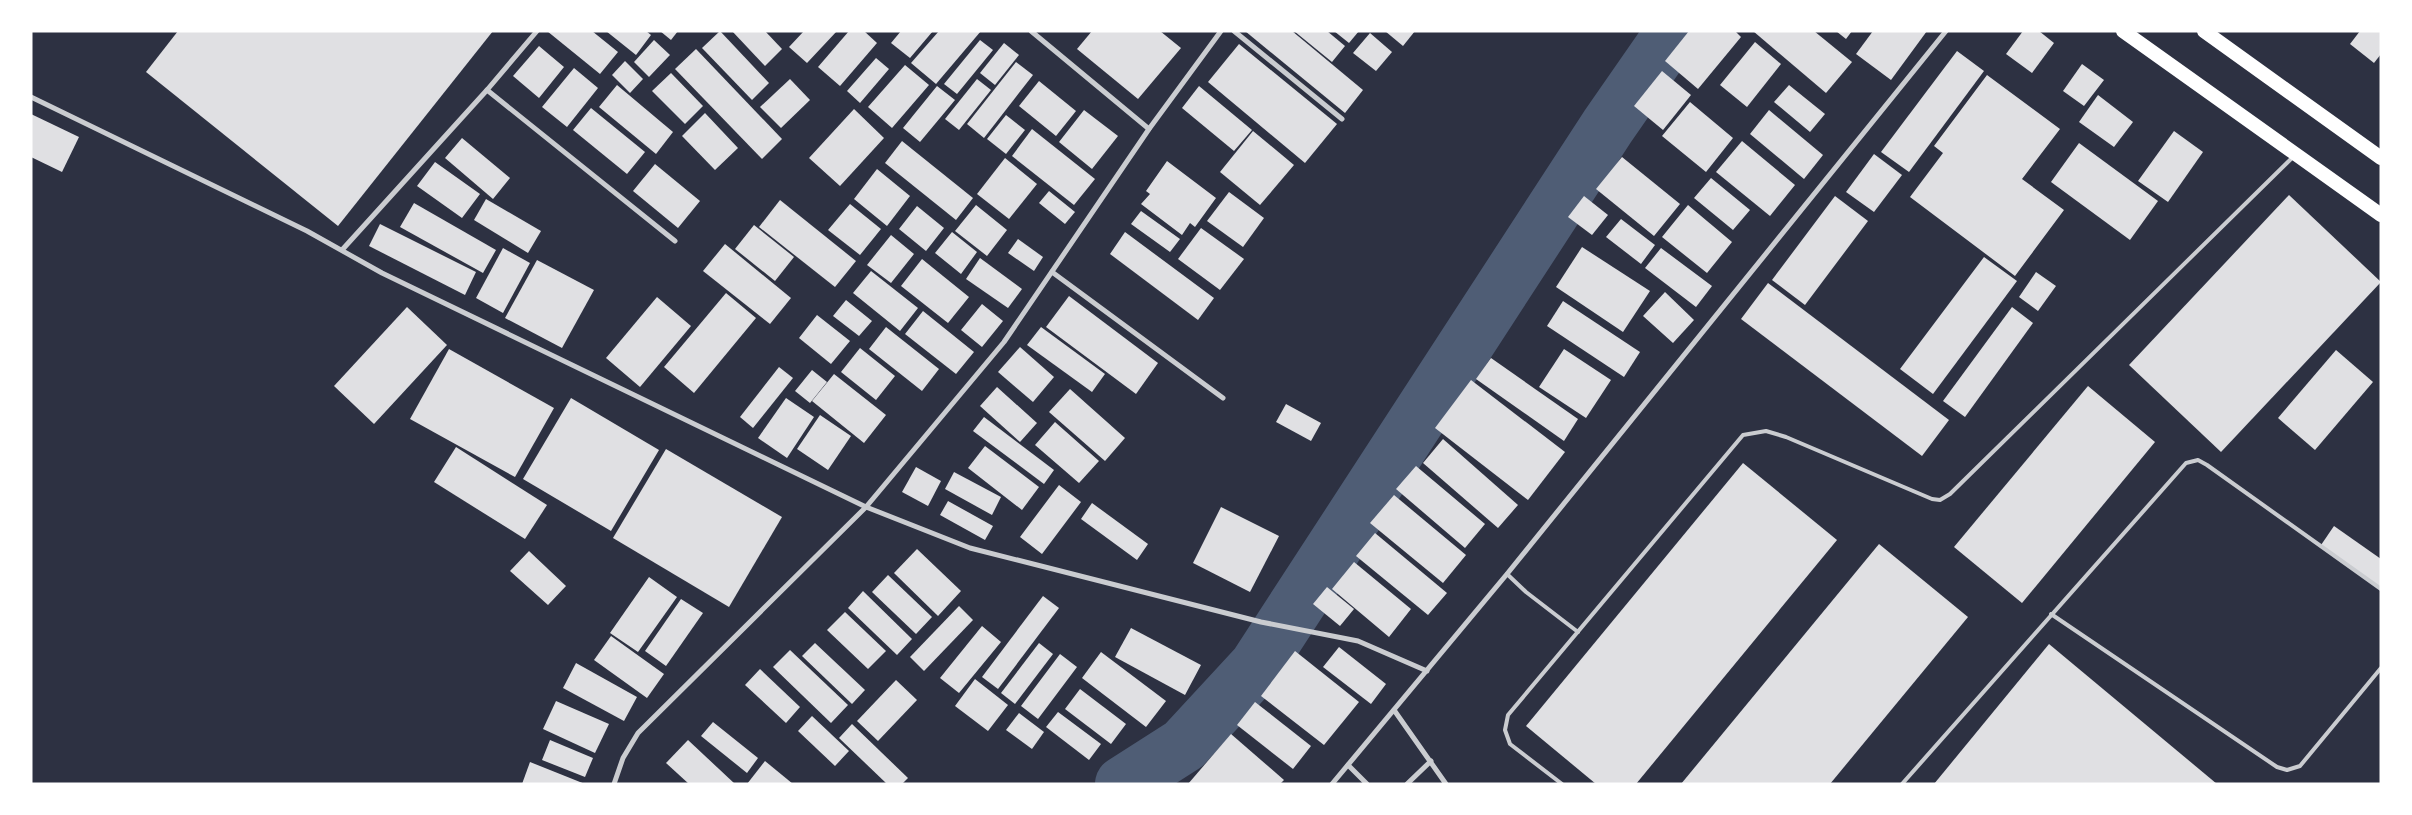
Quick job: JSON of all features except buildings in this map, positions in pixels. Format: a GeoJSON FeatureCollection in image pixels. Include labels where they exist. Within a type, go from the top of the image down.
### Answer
{"type":"FeatureCollection","features":[{"type":"Feature","properties":{"kind":"highway"},"geometry":{"type":"LineString","coordinates":[[2123,31],[2297,153],[2381,215]]}},
{"type":"Feature","properties":{"kind":"highway"},"geometry":{"type":"LineString","coordinates":[[2204,31],[2381,158]]}},
{"type":"Feature","properties":{"kind":"street"},"geometry":{"type":"LineString","coordinates":[[342,250],[487,90],[537,31]]}},
{"type":"Feature","properties":{"kind":"street"},"geometry":{"type":"LineString","coordinates":[[1031,31],[1149,129]]}},
{"type":"Feature","properties":{"kind":"street"},"geometry":{"type":"LineString","coordinates":[[614,784],[623,758],[638,732],[866,507],[1004,342],[1149,129],[1221,31]]}},
{"type":"Feature","properties":{"kind":"street"},"geometry":{"type":"LineString","coordinates":[[1234,31],[1342,119]]}},
{"type":"Feature","properties":{"kind":"street"},"geometry":{"type":"LineString","coordinates":[[1332,784],[1507,574],[1946,31]]}},
{"type":"Feature","properties":{"kind":"street"},"geometry":{"type":"LineString","coordinates":[[487,90],[675,241]]}},
{"type":"Feature","properties":{"kind":"street"},"geometry":{"type":"LineString","coordinates":[[31,97],[307,231],[400,282],[866,507],[970,548],[1261,622],[1358,641],[1427,671]]}},
{"type":"Feature","properties":{"kind":"street"},"geometry":{"type":"LineString","coordinates":[[1052,272],[1223,398]]}},
{"type":"Feature","properties":{"kind":"street"},"geometry":{"type":"LineString","coordinates":[[1394,710],[1431,760],[1446,784]]}},
{"type":"Feature","properties":{"kind":"street"},"geometry":{"type":"LineString","coordinates":[[1407,784],[1431,760]]}},
{"type":"Feature","properties":{"kind":"street"},"geometry":{"type":"LineString","coordinates":[[1348,765],[1368,784]]}},
{"type":"Feature","properties":{"kind":"lane"},"geometry":{"type":"LineString","coordinates":[[1562,784],[1510,744],[1505,730],[1508,715],[1743,435],[1766,431],[1786,437],[1932,499],[1940,500],[1950,494],[2297,153]]}},
{"type":"Feature","properties":{"kind":"lane"},"geometry":{"type":"LineString","coordinates":[[1902,784],[2186,463],[2198,460],[2381,589]]}},
{"type":"Feature","properties":{"kind":"lane"},"geometry":{"type":"LineString","coordinates":[[1507,574],[1526,592],[1578,632]]}},
{"type":"Feature","properties":{"kind":"lane"},"geometry":{"type":"LineString","coordinates":[[2051,614],[2277,767],[2287,770],[2300,766],[2381,668]]}},
{"type":"Feature","properties":{"kind":"waterway"},"geometry":{"type":"LineString","coordinates":[[1123,784],[1184,745],[1257,666],[1608,126],[1674,31]]}}]}
